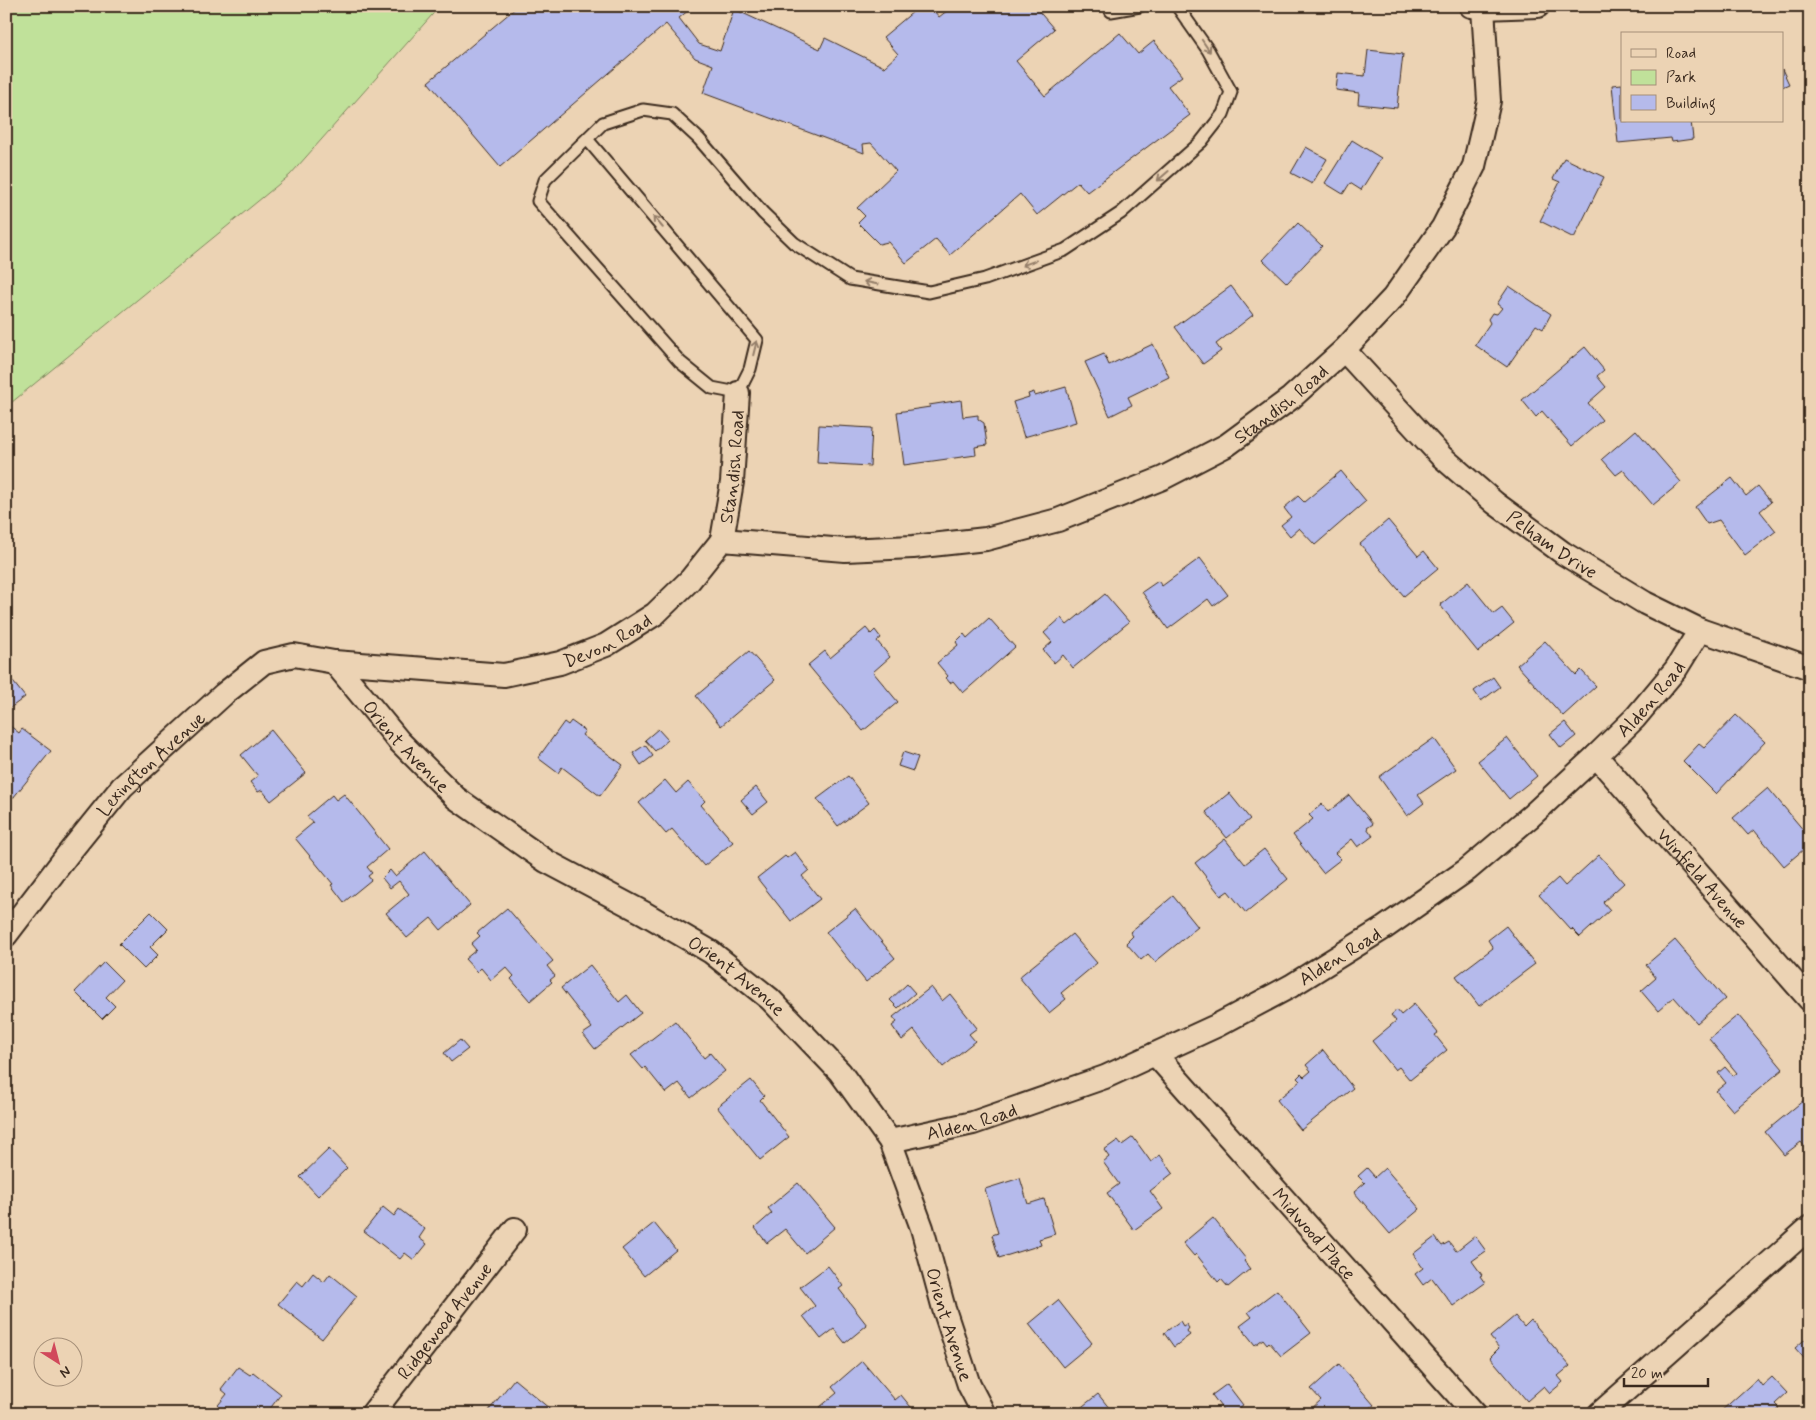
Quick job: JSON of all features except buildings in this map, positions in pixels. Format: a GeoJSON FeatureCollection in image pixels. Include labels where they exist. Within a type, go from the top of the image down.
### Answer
{"type":"FeatureCollection","features":[{"type":"Feature","properties":{"kind":"street"},"geometry":{"type":"LineString","coordinates":[[1477,7],[1538,6]]}},
{"type":"Feature","properties":{"kind":"street","name":"Standish Road"},"geometry":{"type":"LineString","coordinates":[[738,393],[732,482],[722,540],[845,550],[912,547],[986,538],[1058,520],[1163,478],[1227,445],[1291,398],[1344,350],[1399,290],[1443,227],[1474,166],[1489,101],[1477,7]]}},
{"type":"Feature","properties":{"kind":"street","name":"Pelham Drive"},"geometry":{"type":"LineString","coordinates":[[1344,350],[1441,456],[1495,503],[1564,553],[1645,603],[1700,630],[1810,668]]}},
{"type":"Feature","properties":{"kind":"street","name":"Devon Road"},"geometry":{"type":"LineString","coordinates":[[334,662],[504,675],[560,663],[606,645],[655,614],[690,580],[722,540]]}},
{"type":"Feature","properties":{"kind":"street","name":"Alden Road"},"geometry":{"type":"LineString","coordinates":[[890,1141],[972,1123],[1105,1077],[1216,1026],[1291,986],[1384,928],[1467,870],[1531,816],[1596,756],[1635,718],[1676,669],[1700,630]]}},
{"type":"Feature","properties":{"kind":"street","name":"Lexington Avenue"},"geometry":{"type":"LineString","coordinates":[[6,935],[122,787],[224,694],[264,662],[294,655],[334,662]]}},
{"type":"Feature","properties":{"kind":"street","name":"Orient Avenue"},"geometry":{"type":"LineString","coordinates":[[334,662],[399,741],[456,798],[546,860],[711,952],[770,999],[840,1072],[890,1141],[922,1228],[944,1309],[969,1385],[984,1414]]}},
{"type":"Feature","properties":{"kind":"street","name":"Winfield Avenue"},"geometry":{"type":"LineString","coordinates":[[1596,756],[1810,1000]]}},
{"type":"Feature","properties":{"kind":"street","name":"Midwood Place"},"geometry":{"type":"LineString","coordinates":[[1155,1054],[1474,1414]]}},
{"type":"Feature","properties":{"kind":"street"},"geometry":{"type":"LineString","coordinates":[[1599,1414],[1810,1227]]}},
{"type":"Feature","properties":{"kind":"street","name":"Ridgewood Avenue"},"geometry":{"type":"LineString","coordinates":[[372,1414],[515,1229]]}},
{"type":"Feature","properties":{"kind":"lane"},"geometry":{"type":"LineString","coordinates":[[1110,6],[1111,11],[1140,6]]}},
{"type":"Feature","properties":{"kind":"lane"},"geometry":{"type":"LineString","coordinates":[[587,139],[757,340],[750,369],[738,393],[712,388],[680,362],[538,201],[545,180],[603,123],[643,110],[672,114],[699,138],[763,214],[794,243],[850,279],[929,292],[985,279],[1064,250],[1121,214],[1201,142],[1224,114],[1231,92],[1208,50],[1177,6]]}},
{"type":"Feature","properties":{"kind":"green space"},"geometry":{"type":"Polygon","coordinates":[[[6,6],[440,6],[290,175],[6,407],[6,6]]]}}]}
